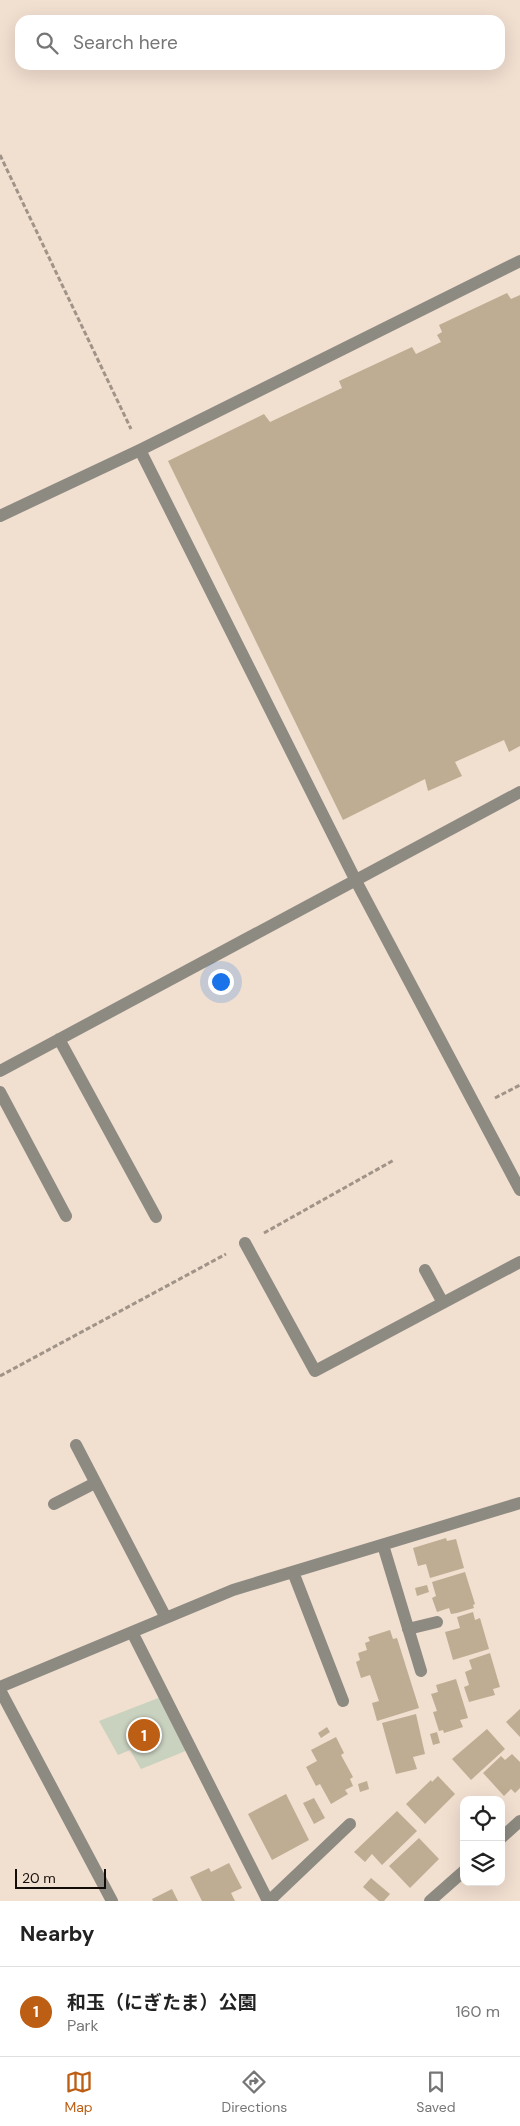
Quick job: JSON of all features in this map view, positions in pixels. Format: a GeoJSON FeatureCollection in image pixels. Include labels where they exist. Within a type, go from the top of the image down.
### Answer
{"type":"FeatureCollection","features":[{"type":"Feature","properties":{"kind":"street"},"geometry":{"type":"LineString","coordinates":[[0,516],[140,450],[520,261]]}},
{"type":"Feature","properties":{"kind":"street"},"geometry":{"type":"LineString","coordinates":[[140,450],[356,881],[519,1185]]}},
{"type":"Feature","properties":{"kind":"street"},"geometry":{"type":"LineString","coordinates":[[0,1071],[520,792]]}},
{"type":"Feature","properties":{"kind":"street"},"geometry":{"type":"LineString","coordinates":[[59,1039],[156,1217]]}},
{"type":"Feature","properties":{"kind":"street"},"geometry":{"type":"LineString","coordinates":[[0,1092],[66,1216]]}},
{"type":"Feature","properties":{"kind":"street"},"geometry":{"type":"LineString","coordinates":[[245,1243],[315,1371],[520,1262]]}},
{"type":"Feature","properties":{"kind":"street"},"geometry":{"type":"LineString","coordinates":[[425,1270],[443,1303]]}},
{"type":"Feature","properties":{"kind":"street"},"geometry":{"type":"LineString","coordinates":[[76,1445],[165,1616]]}},
{"type":"Feature","properties":{"kind":"street"},"geometry":{"type":"LineString","coordinates":[[54,1504],[95,1483]]}},
{"type":"Feature","properties":{"kind":"street"},"geometry":{"type":"LineString","coordinates":[[112,1901],[0,1689],[165,1616],[233,1590],[520,1503]]}},
{"type":"Feature","properties":{"kind":"street"},"geometry":{"type":"LineString","coordinates":[[383,1544],[421,1671]]}},
{"type":"Feature","properties":{"kind":"street"},"geometry":{"type":"LineString","coordinates":[[293,1572],[343,1701]]}},
{"type":"Feature","properties":{"kind":"street"},"geometry":{"type":"LineString","coordinates":[[408,1629],[437,1622]]}},
{"type":"Feature","properties":{"kind":"street"},"geometry":{"type":"LineString","coordinates":[[132,1632],[269,1901],[350,1824]]}},
{"type":"Feature","properties":{"kind":"street"},"geometry":{"type":"LineString","coordinates":[[505,1834],[520,1821]]}},
{"type":"Feature","properties":{"kind":"street"},"geometry":{"type":"LineString","coordinates":[[430,1901],[460,1875]]}},
{"type":"Feature","properties":{"kind":"path"},"geometry":{"type":"LineString","coordinates":[[0,155],[140,450]]}},
{"type":"Feature","properties":{"kind":"path"},"geometry":{"type":"LineString","coordinates":[[477,1108],[520,1085]]}},
{"type":"Feature","properties":{"kind":"path"},"geometry":{"type":"LineString","coordinates":[[0,1376],[394,1160]]}},
{"type":"Feature","properties":{"kind":"green space"},"geometry":{"type":"Polygon","coordinates":[[[161,1697],[188,1750],[141,1769],[130,1750],[118,1755],[99,1721],[161,1697]]]}},
{"type":"Feature","properties":{"kind":"building"},"geometry":{"type":"Polygon","coordinates":[[[507,293],[511,299],[520,295],[520,746],[509,752],[504,740],[455,762],[462,776],[428,791],[425,779],[343,820],[168,461],[264,414],[270,422],[342,388],[339,381],[412,347],[416,354],[441,342],[437,335],[442,332],[439,325],[507,293]]]}},
{"type":"Feature","properties":{"kind":"building"},"geometry":{"type":"Polygon","coordinates":[[[446,1538],[447,1541],[456,1539],[464,1568],[430,1578],[426,1564],[418,1566],[413,1548],[446,1538]]]}},
{"type":"Feature","properties":{"kind":"building"},"geometry":{"type":"Polygon","coordinates":[[[465,1572],[475,1604],[473,1605],[474,1608],[451,1614],[449,1608],[437,1612],[432,1598],[436,1596],[432,1582],[465,1572]]]}},
{"type":"Feature","properties":{"kind":"building"},"geometry":{"type":"Polygon","coordinates":[[[427,1585],[429,1592],[417,1596],[415,1588],[427,1585]]]}},
{"type":"Feature","properties":{"kind":"building"},"geometry":{"type":"Polygon","coordinates":[[[473,1612],[475,1620],[480,1618],[489,1649],[453,1660],[445,1632],[460,1628],[457,1617],[473,1612]]]}},
{"type":"Feature","properties":{"kind":"building"},"geometry":{"type":"Polygon","coordinates":[[[390,1630],[393,1639],[397,1638],[419,1708],[377,1721],[372,1703],[379,1701],[370,1675],[361,1678],[356,1662],[360,1660],[358,1653],[367,1650],[365,1643],[370,1641],[368,1637],[390,1630]]]}},
{"type":"Feature","properties":{"kind":"building"},"geometry":{"type":"Polygon","coordinates":[[[490,1653],[500,1687],[493,1689],[495,1695],[469,1702],[464,1687],[469,1685],[465,1672],[472,1669],[469,1660],[490,1653]]]}},
{"type":"Feature","properties":{"kind":"building"},"geometry":{"type":"Polygon","coordinates":[[[456,1679],[468,1718],[460,1720],[463,1727],[444,1733],[443,1730],[439,1731],[433,1712],[437,1711],[431,1694],[438,1692],[436,1685],[456,1679]]]}},
{"type":"Feature","properties":{"kind":"building"},"geometry":{"type":"Polygon","coordinates":[[[520,1709],[520,1737],[506,1722],[520,1709]]]}},
{"type":"Feature","properties":{"kind":"building"},"geometry":{"type":"Polygon","coordinates":[[[416,1714],[425,1754],[413,1757],[417,1769],[396,1774],[382,1723],[416,1714]]]}},
{"type":"Feature","properties":{"kind":"building"},"geometry":{"type":"Polygon","coordinates":[[[327,1727],[330,1732],[321,1738],[318,1733],[327,1727]]]}},
{"type":"Feature","properties":{"kind":"building"},"geometry":{"type":"Polygon","coordinates":[[[487,1729],[505,1749],[471,1780],[452,1759],[487,1729]]]}},
{"type":"Feature","properties":{"kind":"building"},"geometry":{"type":"Polygon","coordinates":[[[437,1732],[440,1743],[433,1745],[430,1734],[437,1732]]]}},
{"type":"Feature","properties":{"kind":"building"},"geometry":{"type":"Polygon","coordinates":[[[336,1737],[344,1753],[341,1755],[353,1777],[350,1779],[353,1786],[345,1790],[348,1794],[331,1804],[320,1784],[316,1786],[306,1767],[317,1761],[311,1750],[336,1737]]]}},
{"type":"Feature","properties":{"kind":"building"},"geometry":{"type":"Polygon","coordinates":[[[512,1754],[520,1762],[520,1788],[515,1793],[511,1789],[504,1796],[483,1773],[501,1756],[505,1760],[512,1754]]]}},
{"type":"Feature","properties":{"kind":"building"},"geometry":{"type":"Polygon","coordinates":[[[438,1776],[455,1794],[425,1824],[406,1804],[431,1780],[432,1782],[438,1776]]]}},
{"type":"Feature","properties":{"kind":"building"},"geometry":{"type":"Polygon","coordinates":[[[367,1781],[369,1789],[360,1792],[358,1784],[367,1781]]]}},
{"type":"Feature","properties":{"kind":"building"},"geometry":{"type":"Polygon","coordinates":[[[286,1794],[309,1840],[272,1860],[248,1814],[286,1794]]]}},
{"type":"Feature","properties":{"kind":"building"},"geometry":{"type":"Polygon","coordinates":[[[314,1798],[325,1818],[314,1824],[303,1803],[314,1798]]]}},
{"type":"Feature","properties":{"kind":"building"},"geometry":{"type":"Polygon","coordinates":[[[397,1811],[417,1831],[382,1865],[372,1854],[365,1862],[354,1852],[397,1811]]]}},
{"type":"Feature","properties":{"kind":"building"},"geometry":{"type":"Polygon","coordinates":[[[419,1838],[439,1859],[410,1888],[389,1866],[419,1838]]]}},
{"type":"Feature","properties":{"kind":"building"},"geometry":{"type":"Polygon","coordinates":[[[229,1863],[242,1888],[231,1893],[235,1901],[202,1901],[190,1877],[209,1868],[211,1872],[229,1863]]]}},
{"type":"Feature","properties":{"kind":"building"},"geometry":{"type":"Polygon","coordinates":[[[371,1878],[390,1894],[384,1901],[379,1901],[363,1887],[371,1878]]]}},
{"type":"Feature","properties":{"kind":"building"},"geometry":{"type":"Polygon","coordinates":[[[172,1889],[178,1901],[153,1901],[152,1899],[172,1889]]]}},
{"type":"Feature","properties":{"kind":"place","name":"和玉（にぎたま）公園"},"geometry":{"type":"Point","coordinates":[144,1735]}}]}
